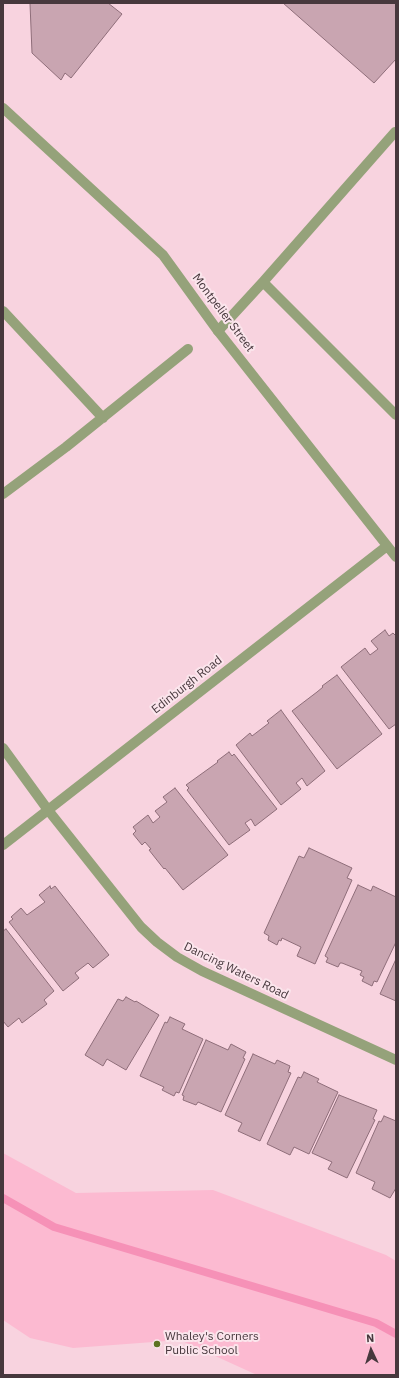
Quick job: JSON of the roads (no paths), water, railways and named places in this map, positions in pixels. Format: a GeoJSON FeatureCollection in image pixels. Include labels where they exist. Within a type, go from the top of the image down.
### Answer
{"type":"FeatureCollection","features":[{"type":"Feature","properties":{"kind":"street","name":"Montpelier Street"},"geometry":{"type":"LineString","coordinates":[[3,108],[163,255],[218,331],[396,557]]}},
{"type":"Feature","properties":{"kind":"street"},"geometry":{"type":"LineString","coordinates":[[218,331],[264,282],[395,132]]}},
{"type":"Feature","properties":{"kind":"street"},"geometry":{"type":"LineString","coordinates":[[264,282],[396,415]]}},
{"type":"Feature","properties":{"kind":"street"},"geometry":{"type":"LineString","coordinates":[[3,311],[103,418]]}},
{"type":"Feature","properties":{"kind":"street"},"geometry":{"type":"LineString","coordinates":[[3,494],[103,418],[188,349]]}},
{"type":"Feature","properties":{"kind":"street","name":"Edinburgh Road"},"geometry":{"type":"LineString","coordinates":[[3,845],[387,546]]}},
{"type":"Feature","properties":{"kind":"street","name":"Dancing Waters Road"},"geometry":{"type":"LineString","coordinates":[[3,748],[48,810],[141,927],[157,942],[177,957],[202,971],[396,1060]]}},
{"type":"Feature","properties":{"kind":"waterway"},"geometry":{"type":"LineString","coordinates":[[3,1198],[54,1227],[376,1323],[396,1334]]}},
{"type":"Feature","properties":{"kind":"place","name":"Whaley's Corners Public School"},"geometry":{"type":"Point","coordinates":[157,1344]}}]}
